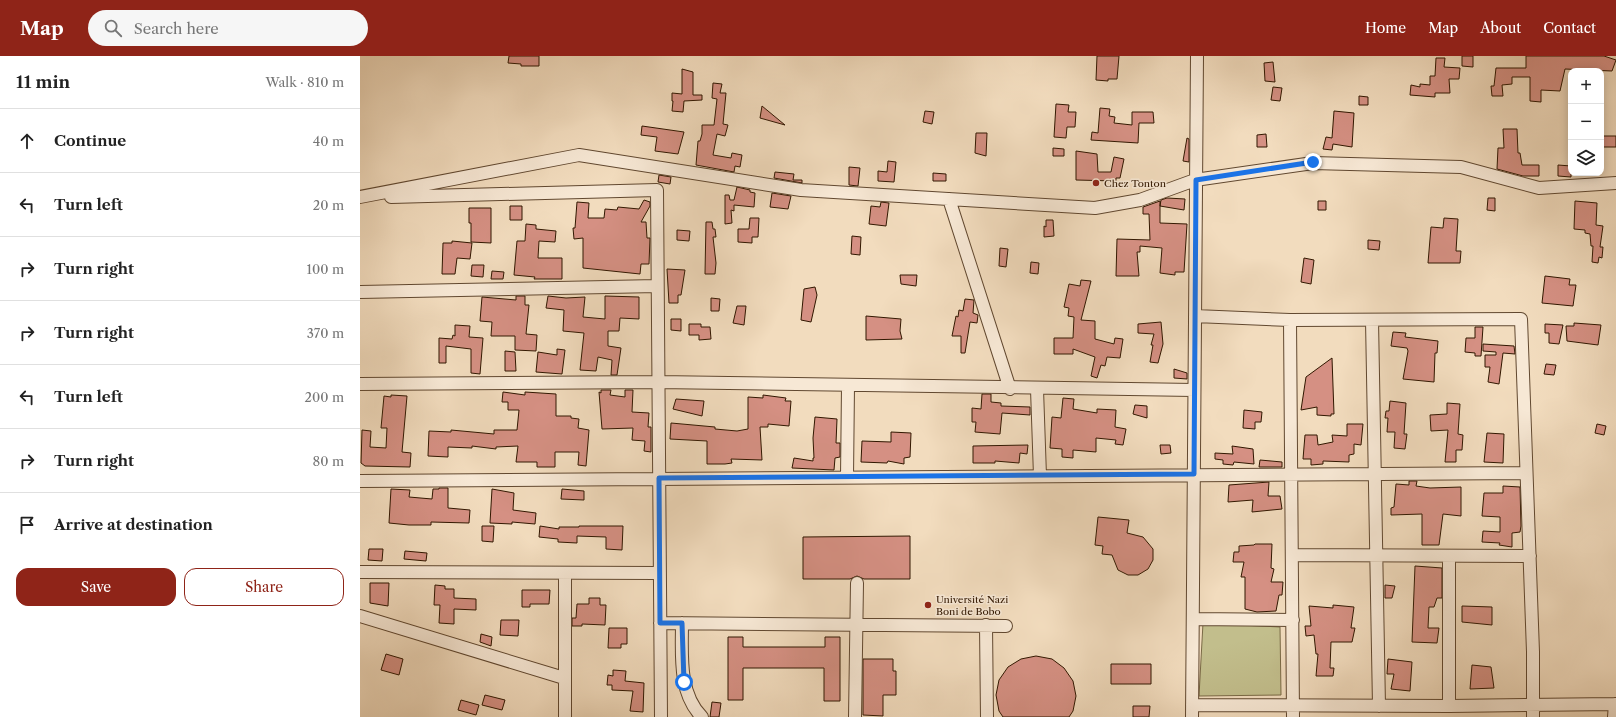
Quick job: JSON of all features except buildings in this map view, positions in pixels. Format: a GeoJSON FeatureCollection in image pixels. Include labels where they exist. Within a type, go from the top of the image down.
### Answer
{"type":"FeatureCollection","features":[{"type":"Feature","properties":{"kind":"street"},"geometry":{"type":"LineString","coordinates":[[1197,56],[1192,711],[1293,711],[1379,706],[1449,706],[1533,711],[1615,704],[1614,717]]}},
{"type":"Feature","properties":{"kind":"street"},"geometry":{"type":"LineString","coordinates":[[360,197],[579,155],[800,190],[1095,208],[1140,200],[1196,180],[1313,162],[1461,167],[1538,188],[1616,183]]}},
{"type":"Feature","properties":{"kind":"street"},"geometry":{"type":"LineString","coordinates":[[360,197],[657,190],[661,717]]}},
{"type":"Feature","properties":{"kind":"street"},"geometry":{"type":"LineString","coordinates":[[949,199],[1010,389]]}},
{"type":"Feature","properties":{"kind":"street"},"geometry":{"type":"LineString","coordinates":[[360,292],[657,286]]}},
{"type":"Feature","properties":{"kind":"street"},"geometry":{"type":"LineString","coordinates":[[1195,316],[1290,320],[1521,319],[1530,556],[1533,711]]}},
{"type":"Feature","properties":{"kind":"street"},"geometry":{"type":"LineString","coordinates":[[1290,320],[1293,711]]}},
{"type":"Feature","properties":{"kind":"street"},"geometry":{"type":"LineString","coordinates":[[1372,320],[1379,706]]}},
{"type":"Feature","properties":{"kind":"street"},"geometry":{"type":"LineString","coordinates":[[360,384],[658,382],[1010,389],[1194,390]]}},
{"type":"Feature","properties":{"kind":"street"},"geometry":{"type":"LineString","coordinates":[[847,477],[848,386]]}},
{"type":"Feature","properties":{"kind":"street"},"geometry":{"type":"LineString","coordinates":[[1038,389],[1040,476]]}},
{"type":"Feature","properties":{"kind":"street"},"geometry":{"type":"LineString","coordinates":[[360,480],[1526,473]]}},
{"type":"Feature","properties":{"kind":"street"},"geometry":{"type":"LineString","coordinates":[[1292,556],[1530,556]]}},
{"type":"Feature","properties":{"kind":"street"},"geometry":{"type":"LineString","coordinates":[[1449,556],[1449,706]]}},
{"type":"Feature","properties":{"kind":"street"},"geometry":{"type":"LineString","coordinates":[[360,572],[565,574],[659,573]]}},
{"type":"Feature","properties":{"kind":"street"},"geometry":{"type":"LineString","coordinates":[[565,574],[565,717]]}},
{"type":"Feature","properties":{"kind":"street"},"geometry":{"type":"LineString","coordinates":[[855,717],[857,583]]}},
{"type":"Feature","properties":{"kind":"street"},"geometry":{"type":"LineString","coordinates":[[360,616],[564,678]]}},
{"type":"Feature","properties":{"kind":"street"},"geometry":{"type":"LineString","coordinates":[[1192,619],[1293,620]]}},
{"type":"Feature","properties":{"kind":"street"},"geometry":{"type":"LineString","coordinates":[[660,623],[1006,626]]}},
{"type":"Feature","properties":{"kind":"street"},"geometry":{"type":"LineString","coordinates":[[682,623],[684,682],[697,712],[702,717]]}},
{"type":"Feature","properties":{"kind":"street"},"geometry":{"type":"LineString","coordinates":[[986,625],[987,717]]}},
{"type":"Feature","properties":{"kind":"shaded area"},"geometry":{"type":"Polygon","coordinates":[[[1203,623],[1280,627],[1281,695],[1199,696],[1203,623]]]}},
{"type":"Feature","properties":{"kind":"place","name":"Chez Tonton"},"geometry":{"type":"Point","coordinates":[1096,183]}},
{"type":"Feature","properties":{"kind":"place","name":"Université Nazi Boni de Bobo"},"geometry":{"type":"Point","coordinates":[928,605]}},
{"type":"Feature","properties":{"kind":"route"},"geometry":{"type":"LineString","coordinates":[[684,682],[682,663],[682,623],[660,623],[659,478],[1194,474],[1196,180],[1313,162]]}}]}
